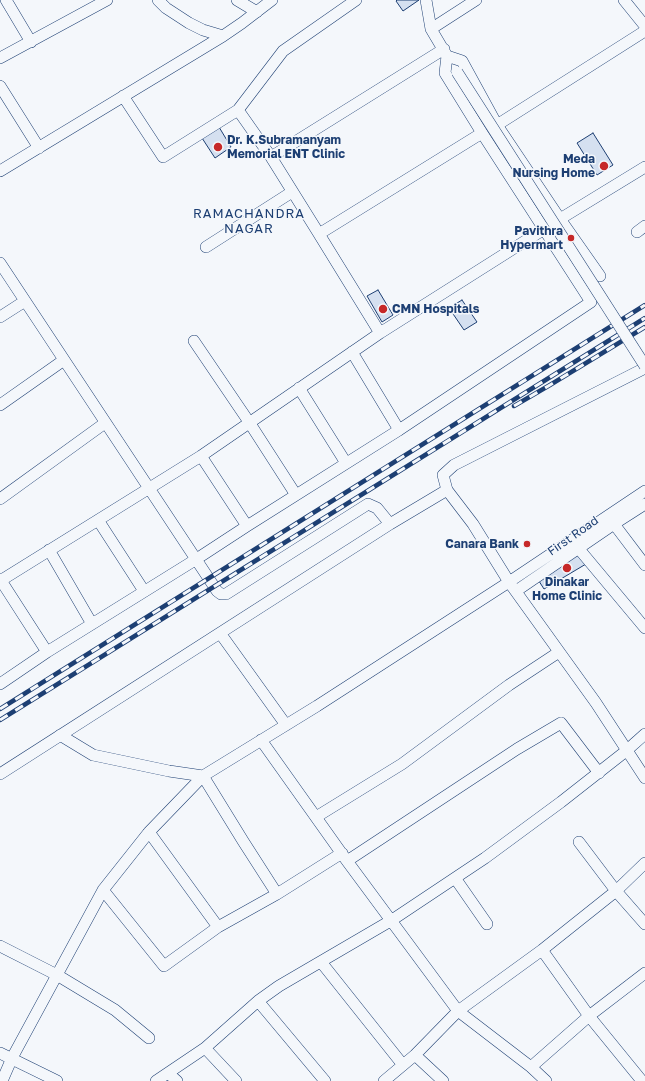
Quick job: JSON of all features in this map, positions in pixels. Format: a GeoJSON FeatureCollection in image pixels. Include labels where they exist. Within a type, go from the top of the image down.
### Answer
{"type":"FeatureCollection","features":[{"type":"Feature","properties":{"kind":"street"},"geometry":{"type":"LineString","coordinates":[[6,0],[31,42]]}},
{"type":"Feature","properties":{"kind":"street"},"geometry":{"type":"LineString","coordinates":[[0,58],[107,0]]}},
{"type":"Feature","properties":{"kind":"street"},"geometry":{"type":"LineString","coordinates":[[158,0],[166,8],[189,23],[203,30],[223,36]]}},
{"type":"Feature","properties":{"kind":"street"},"geometry":{"type":"LineString","coordinates":[[236,0],[257,12]]}},
{"type":"Feature","properties":{"kind":"street"},"geometry":{"type":"LineString","coordinates":[[0,171],[223,36],[272,0]]}},
{"type":"Feature","properties":{"kind":"street"},"geometry":{"type":"LineString","coordinates":[[123,96],[163,157],[238,110],[283,51],[356,0]]}},
{"type":"Feature","properties":{"kind":"street"},"geometry":{"type":"LineString","coordinates":[[426,0],[431,29],[645,367],[454,465],[443,475],[447,490],[473,524],[513,586],[596,703],[645,778]]}},
{"type":"Feature","properties":{"kind":"street"},"geometry":{"type":"LineString","coordinates":[[431,29],[476,0]]}},
{"type":"Feature","properties":{"kind":"street"},"geometry":{"type":"LineString","coordinates":[[624,0],[645,26]]}},
{"type":"Feature","properties":{"kind":"street"},"geometry":{"type":"LineString","coordinates":[[497,125],[645,31]]}},
{"type":"Feature","properties":{"kind":"street"},"geometry":{"type":"LineString","coordinates":[[271,157],[446,52]]}},
{"type":"Feature","properties":{"kind":"street"},"geometry":{"type":"LineString","coordinates":[[446,52],[462,61],[497,125],[600,276]]}},
{"type":"Feature","properties":{"kind":"street"},"geometry":{"type":"LineString","coordinates":[[0,684],[47,652],[399,430],[591,302],[445,72],[446,52]]}},
{"type":"Feature","properties":{"kind":"street"},"geometry":{"type":"LineString","coordinates":[[0,86],[39,148]]}},
{"type":"Feature","properties":{"kind":"street"},"geometry":{"type":"LineString","coordinates":[[238,110],[271,157],[380,333]]}},
{"type":"Feature","properties":{"kind":"street"},"geometry":{"type":"LineString","coordinates":[[318,234],[482,132]]}},
{"type":"Feature","properties":{"kind":"street"},"geometry":{"type":"LineString","coordinates":[[47,652],[0,580],[200,456],[380,333],[560,219],[645,168]]}},
{"type":"Feature","properties":{"kind":"street"},"geometry":{"type":"LineString","coordinates":[[206,247],[292,192]]}},
{"type":"Feature","properties":{"kind":"street"},"geometry":{"type":"LineString","coordinates":[[0,263],[195,560],[217,591],[221,594],[226,594],[368,504],[377,508],[390,524]]}},
{"type":"Feature","properties":{"kind":"street"},"geometry":{"type":"LineString","coordinates":[[0,317],[25,301]]}},
{"type":"Feature","properties":{"kind":"street"},"geometry":{"type":"LineString","coordinates":[[194,341],[296,495]]}},
{"type":"Feature","properties":{"kind":"street"},"geometry":{"type":"LineString","coordinates":[[352,352],[399,430]]}},
{"type":"Feature","properties":{"kind":"street"},"geometry":{"type":"LineString","coordinates":[[0,404],[64,360]]}},
{"type":"Feature","properties":{"kind":"street"},"geometry":{"type":"LineString","coordinates":[[299,388],[346,463]]}},
{"type":"Feature","properties":{"kind":"street"},"geometry":{"type":"LineString","coordinates":[[0,499],[105,423]]}},
{"type":"Feature","properties":{"kind":"street"},"geometry":{"type":"LineString","coordinates":[[200,456],[247,526]]}},
{"type":"Feature","properties":{"kind":"street"},"geometry":{"type":"LineString","coordinates":[[0,774],[390,524],[447,490]]}},
{"type":"Feature","properties":{"kind":"street"},"geometry":{"type":"LineString","coordinates":[[2,1081],[12,1058],[103,890],[149,832],[203,776],[513,586],[530,567],[619,510],[645,491]]}},
{"type":"Feature","properties":{"kind":"street","name":"First Road"},"geometry":{"type":"LineString","coordinates":[[513,586],[579,549],[645,504]]}},
{"type":"Feature","properties":{"kind":"street"},"geometry":{"type":"LineString","coordinates":[[98,520],[144,591]]}},
{"type":"Feature","properties":{"kind":"street"},"geometry":{"type":"LineString","coordinates":[[614,524],[645,565]]}},
{"type":"Feature","properties":{"kind":"street"},"geometry":{"type":"LineString","coordinates":[[579,549],[645,628]]}},
{"type":"Feature","properties":{"kind":"street"},"geometry":{"type":"LineString","coordinates":[[49,550],[92,624]]}},
{"type":"Feature","properties":{"kind":"street"},"geometry":{"type":"LineString","coordinates":[[220,633],[286,725]]}},
{"type":"Feature","properties":{"kind":"street"},"geometry":{"type":"LineString","coordinates":[[316,816],[402,764],[509,685],[560,652]]}},
{"type":"Feature","properties":{"kind":"street"},"geometry":{"type":"LineString","coordinates":[[103,890],[164,966],[218,928],[345,857],[561,723],[598,773]]}},
{"type":"Feature","properties":{"kind":"street"},"geometry":{"type":"LineString","coordinates":[[156,1081],[205,1048],[258,1001],[279,986],[392,920],[485,858],[561,802],[626,751],[645,734]]}},
{"type":"Feature","properties":{"kind":"street"},"geometry":{"type":"LineString","coordinates":[[60,735],[93,755],[169,771],[203,776],[277,894]]}},
{"type":"Feature","properties":{"kind":"street"},"geometry":{"type":"LineString","coordinates":[[261,740],[458,1011],[531,1067],[546,1081]]}},
{"type":"Feature","properties":{"kind":"street"},"geometry":{"type":"LineString","coordinates":[[149,832],[218,928]]}},
{"type":"Feature","properties":{"kind":"street"},"geometry":{"type":"LineString","coordinates":[[579,842],[616,891],[645,924]]}},
{"type":"Feature","properties":{"kind":"street"},"geometry":{"type":"LineString","coordinates":[[384,1081],[415,1055],[458,1011],[542,950],[616,891],[645,863]]}},
{"type":"Feature","properties":{"kind":"street"},"geometry":{"type":"LineString","coordinates":[[455,878],[487,924]]}},
{"type":"Feature","properties":{"kind":"street"},"geometry":{"type":"LineString","coordinates":[[0,946],[58,975],[115,1010],[149,1038]]}},
{"type":"Feature","properties":{"kind":"street"},"geometry":{"type":"LineString","coordinates":[[542,950],[589,1016],[642,1081]]}},
{"type":"Feature","properties":{"kind":"street"},"geometry":{"type":"LineString","coordinates":[[321,962],[403,1065]]}},
{"type":"Feature","properties":{"kind":"street"},"geometry":{"type":"LineString","coordinates":[[531,1067],[589,1016],[645,973]]}},
{"type":"Feature","properties":{"kind":"street"},"geometry":{"type":"LineString","coordinates":[[258,1001],[325,1081]]}},
{"type":"Feature","properties":{"kind":"street"},"geometry":{"type":"LineString","coordinates":[[205,1048],[236,1081]]}},
{"type":"Feature","properties":{"kind":"street"},"geometry":{"type":"LineString","coordinates":[[0,1053],[57,1081]]}},
{"type":"Feature","properties":{"kind":"street"},"geometry":{"type":"LineString","coordinates":[[415,1055],[443,1081]]}},
{"type":"Feature","properties":{"kind":"street"},"geometry":{"type":"LineString","coordinates":[[168,1073],[177,1081]]}},
{"type":"Feature","properties":{"kind":"building"},"geometry":{"type":"Polygon","coordinates":[[[419,0],[403,11],[396,1],[419,0]]]}},
{"type":"Feature","properties":{"kind":"building"},"geometry":{"type":"Polygon","coordinates":[[[219,127],[231,147],[215,158],[202,138],[219,127]]]}},
{"type":"Feature","properties":{"kind":"building"},"geometry":{"type":"Polygon","coordinates":[[[593,133],[613,165],[597,175],[577,143],[593,133]]]}},
{"type":"Feature","properties":{"kind":"building"},"geometry":{"type":"Polygon","coordinates":[[[378,290],[393,315],[382,322],[367,296],[378,290]]]}},
{"type":"Feature","properties":{"kind":"building"},"geometry":{"type":"Polygon","coordinates":[[[462,300],[477,322],[464,330],[449,308],[462,300]]]}},
{"type":"Feature","properties":{"kind":"building"},"geometry":{"type":"Polygon","coordinates":[[[578,553],[586,564],[544,589],[537,578],[578,553]]]}},
{"type":"Feature","properties":{"kind":"railway"},"geometry":{"type":"LineString","coordinates":[[0,709],[645,305]]}},
{"type":"Feature","properties":{"kind":"railway"},"geometry":{"type":"LineString","coordinates":[[0,720],[645,318]]}},
{"type":"Feature","properties":{"kind":"railway"},"geometry":{"type":"LineString","coordinates":[[514,406],[645,327]]}},
{"type":"Feature","properties":{"kind":"place","name":"Dr. K.Subramanyam Memorial ENT Clinic"},"geometry":{"type":"Point","coordinates":[218,147]}},
{"type":"Feature","properties":{"kind":"place","name":"Meda Nursing Home"},"geometry":{"type":"Point","coordinates":[604,166]}},
{"type":"Feature","properties":{"kind":"place","name":"Pavithra Hypermart"},"geometry":{"type":"Point","coordinates":[571,238]}},
{"type":"Feature","properties":{"kind":"place","name":"CMN Hospitals"},"geometry":{"type":"Point","coordinates":[383,309]}},
{"type":"Feature","properties":{"kind":"place","name":"Canara Bank"},"geometry":{"type":"Point","coordinates":[527,544]}},
{"type":"Feature","properties":{"kind":"place","name":"Dinakar Home Clinic"},"geometry":{"type":"Point","coordinates":[567,568]}},
{"type":"Feature","properties":{"kind":"district","name":"RAMACHANDRA NAGAR"},"geometry":{"type":"Point","coordinates":[249,222]}}]}
